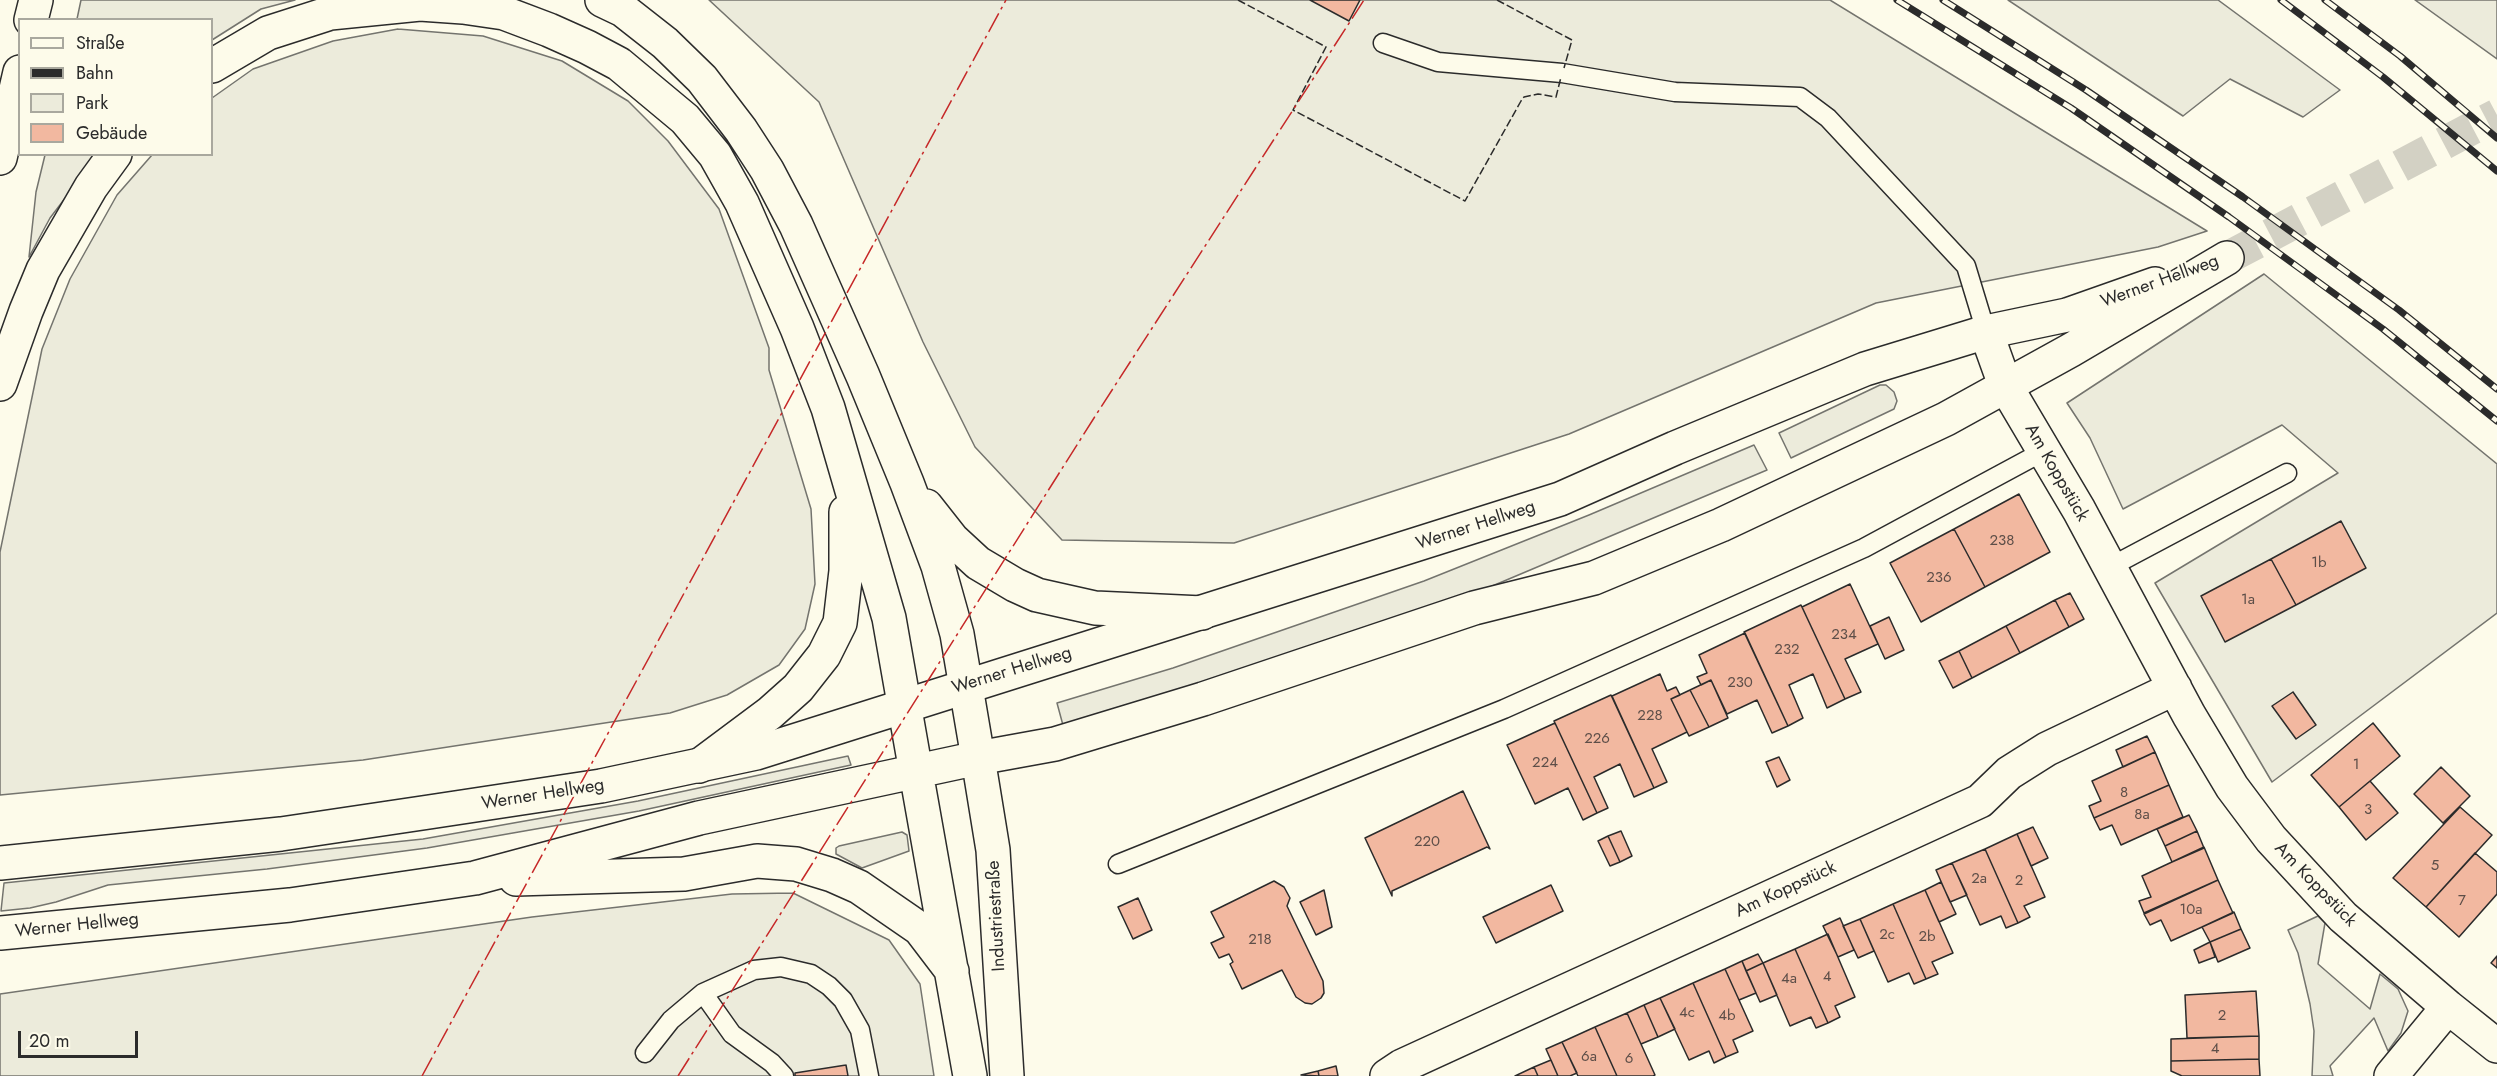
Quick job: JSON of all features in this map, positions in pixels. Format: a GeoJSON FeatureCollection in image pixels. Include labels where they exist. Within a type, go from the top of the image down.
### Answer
{"type":"FeatureCollection","features":[{"type":"Feature","properties":{"kind":"main road"},"geometry":{"type":"LineString","coordinates":[[32,18],[36,0]]}},
{"type":"Feature","properties":{"kind":"main road"},"geometry":{"type":"LineString","coordinates":[[602,0],[623,10],[665,43],[702,79],[741,130],[767,170],[796,225],[908,483],[952,539],[978,563],[1037,595],[1095,608],[1202,613]]}},
{"type":"Feature","properties":{"kind":"main road"},"geometry":{"type":"LineString","coordinates":[[213,65],[268,33],[330,13],[420,4],[504,14],[549,30],[619,64],[686,119],[715,154],[736,193],[796,328],[828,408],[889,618],[970,1076]]}},
{"type":"Feature","properties":{"kind":"main road"},"geometry":{"type":"LineString","coordinates":[[0,158],[18,81]]}},
{"type":"Feature","properties":{"kind":"main road"},"geometry":{"type":"LineString","coordinates":[[0,384],[26,311],[44,270],[91,187],[114,156]]}},
{"type":"Feature","properties":{"kind":"main road","name":"Werner Hellweg"},"geometry":{"type":"LineString","coordinates":[[0,933],[290,905],[475,878],[699,818],[978,758],[1055,744],[1203,699],[1474,608],[1594,578],[1721,525],[1866,459],[1946,419],[2071,350],[2227,258],[2067,315],[1986,332],[1865,369],[1675,447],[1560,499],[756,753],[601,786],[281,834],[3,863]]}},
{"type":"Feature","properties":{"kind":"main road"},"geometry":{"type":"LineString","coordinates":[[1986,332],[2005,385]]}},
{"type":"Feature","properties":{"kind":"main road","name":"Am Koppstück"},"geometry":{"type":"LineString","coordinates":[[2005,385],[2110,567],[2175,688],[2232,787],[2271,839],[2343,917],[2497,1046]]}},
{"type":"Feature","properties":{"kind":"main road"},"geometry":{"type":"LineString","coordinates":[[699,766],[770,713],[798,688],[824,655],[840,623],[846,571],[847,478]]}},
{"type":"Feature","properties":{"kind":"main road","name":"Industriestraße"},"geometry":{"type":"LineString","coordinates":[[908,483],[938,566],[957,634],[966,686],[993,850],[1007,1076]]}},
{"type":"Feature","properties":{"kind":"main road","name":"Am Koppstück"},"geometry":{"type":"LineString","coordinates":[[1387,1076],[1402,1066],[1980,801],[2009,773],[2047,749],[2175,688]]}},
{"type":"Feature","properties":{"kind":"main road","name":"Werner Hellweg"},"geometry":{"type":"LineString","coordinates":[[475,878],[540,880],[627,874],[684,874],[757,861],[805,867],[832,875],[859,887],[920,929],[952,971]]}},
{"type":"Feature","properties":{"kind":"main road"},"geometry":{"type":"LineString","coordinates":[[2391,1076],[2448,1007]]}},
{"type":"Feature","properties":{"kind":"lane"},"geometry":{"type":"LineString","coordinates":[[1383,43],[1438,62],[1562,73],[1675,92],[1800,97],[1828,118],[1966,266],[1986,332]]}},
{"type":"Feature","properties":{"kind":"lane"},"geometry":{"type":"LineString","coordinates":[[1118,864],[1504,709],[1864,548],[2044,451]]}},
{"type":"Feature","properties":{"kind":"lane"},"geometry":{"type":"LineString","coordinates":[[2110,567],[2287,473]]}},
{"type":"Feature","properties":{"kind":"lane"},"geometry":{"type":"LineString","coordinates":[[645,1053],[671,1020],[703,993],[754,970],[781,967],[811,974],[829,986],[843,1000],[860,1030],[869,1076]]}},
{"type":"Feature","properties":{"kind":"lane"},"geometry":{"type":"LineString","coordinates":[[703,993],[732,1034],[772,1063],[784,1076]]}},
{"type":"Feature","properties":{"kind":"green space"},"geometry":{"type":"Polygon","coordinates":[[[81,0],[295,0],[261,9],[213,39],[213,18],[77,18],[81,0]]]}},
{"type":"Feature","properties":{"kind":"green space"},"geometry":{"type":"Polygon","coordinates":[[[709,0],[1830,0],[2207,231],[2158,247],[1876,303],[1569,434],[1234,543],[1062,540],[975,447],[923,342],[819,102],[709,0]]]}},
{"type":"Feature","properties":{"kind":"green space"},"geometry":{"type":"Polygon","coordinates":[[[2008,0],[2218,0],[2340,90],[2303,117],[2230,79],[2183,116],[2008,0]]]}},
{"type":"Feature","properties":{"kind":"green space"},"geometry":{"type":"Polygon","coordinates":[[[2415,0],[2497,0],[2497,59],[2415,0]]]}},
{"type":"Feature","properties":{"kind":"green space"},"geometry":{"type":"Polygon","coordinates":[[[398,29],[483,36],[562,61],[628,101],[668,141],[719,209],[769,348],[769,370],[811,509],[815,584],[805,629],[779,665],[727,695],[670,713],[363,760],[0,795],[0,552],[42,349],[70,279],[117,195],[151,156],[213,156],[213,97],[253,69],[333,41],[398,29]]]}},
{"type":"Feature","properties":{"kind":"green space"},"geometry":{"type":"Polygon","coordinates":[[[45,156],[97,156],[50,218],[29,257],[36,192],[45,156]]]}},
{"type":"Feature","properties":{"kind":"green space"},"geometry":{"type":"Polygon","coordinates":[[[2264,274],[2497,464],[2497,613],[2272,782],[2155,583],[2338,473],[2282,425],[2123,509],[2090,438],[2067,403],[2264,274]]]}},
{"type":"Feature","properties":{"kind":"green space"},"geometry":{"type":"Polygon","coordinates":[[[1880,385],[1886,385],[1894,392],[1897,401],[1894,409],[1791,458],[1779,433],[1880,385]]]}},
{"type":"Feature","properties":{"kind":"green space"},"geometry":{"type":"Polygon","coordinates":[[[1754,445],[1767,470],[1452,603],[1064,729],[1057,703],[1173,668],[1424,581],[1589,515],[1754,445]]]}},
{"type":"Feature","properties":{"kind":"green space"},"geometry":{"type":"Polygon","coordinates":[[[848,756],[851,765],[639,811],[427,848],[267,869],[108,885],[56,902],[1,911],[4,883],[423,839],[638,801],[848,756]]]}},
{"type":"Feature","properties":{"kind":"green space"},"geometry":{"type":"Polygon","coordinates":[[[902,832],[907,835],[909,851],[862,868],[836,854],[836,848],[839,846],[902,832]]]}},
{"type":"Feature","properties":{"kind":"green space"},"geometry":{"type":"Polygon","coordinates":[[[793,893],[889,940],[920,984],[934,1076],[0,1076],[0,994],[532,917],[732,894],[793,893]]]}},
{"type":"Feature","properties":{"kind":"green space"},"geometry":{"type":"Polygon","coordinates":[[[2318,916],[2325,923],[2318,964],[2370,1009],[2380,974],[2398,989],[2408,1011],[2401,1033],[2388,1051],[2374,1018],[2330,1066],[2333,1076],[2312,1076],[2314,1031],[2310,1004],[2298,953],[2288,930],[2318,916]]]}},
{"type":"Feature","properties":{"kind":"building"},"geometry":{"type":"Polygon","coordinates":[[[1310,0],[1360,0],[1349,21],[1310,0]]]}},
{"type":"Feature","properties":{"kind":"building"},"geometry":{"type":"Polygon","coordinates":[[[2019,494],[2050,552],[1985,587],[1954,529],[2019,494]]]}},
{"type":"Feature","properties":{"kind":"building"},"geometry":{"type":"Polygon","coordinates":[[[2341,521],[2366,568],[2296,605],[2271,559],[2341,521]]]}},
{"type":"Feature","properties":{"kind":"building"},"geometry":{"type":"Polygon","coordinates":[[[1954,529],[1985,587],[1921,622],[1890,563],[1954,529]]]}},
{"type":"Feature","properties":{"kind":"building"},"geometry":{"type":"Polygon","coordinates":[[[2271,559],[2296,605],[2225,642],[2201,596],[2271,559]]]}},
{"type":"Feature","properties":{"kind":"building"},"geometry":{"type":"Polygon","coordinates":[[[1850,584],[1878,644],[1845,659],[1861,692],[1845,699],[1802,607],[1850,584]]]}},
{"type":"Feature","properties":{"kind":"building"},"geometry":{"type":"Polygon","coordinates":[[[2070,593],[2084,619],[2069,627],[2055,600],[2070,593]]]}},
{"type":"Feature","properties":{"kind":"building"},"geometry":{"type":"Polygon","coordinates":[[[2055,600],[2069,627],[2020,653],[2006,626],[2055,600]]]}},
{"type":"Feature","properties":{"kind":"building"},"geometry":{"type":"Polygon","coordinates":[[[1801,605],[1845,699],[1827,708],[1813,674],[1789,685],[1803,718],[1788,726],[1744,632],[1801,605]]]}},
{"type":"Feature","properties":{"kind":"building"},"geometry":{"type":"Polygon","coordinates":[[[1889,617],[1904,650],[1885,659],[1870,626],[1889,617]]]}},
{"type":"Feature","properties":{"kind":"building"},"geometry":{"type":"Polygon","coordinates":[[[2006,626],[2020,653],[1972,678],[1959,651],[2006,626]]]}},
{"type":"Feature","properties":{"kind":"building"},"geometry":{"type":"Polygon","coordinates":[[[1745,633],[1788,726],[1772,733],[1757,700],[1727,714],[1711,680],[1701,685],[1697,677],[1707,673],[1699,655],[1745,633]]]}},
{"type":"Feature","properties":{"kind":"building"},"geometry":{"type":"Polygon","coordinates":[[[1959,651],[1972,678],[1953,688],[1939,661],[1959,651]]]}},
{"type":"Feature","properties":{"kind":"building"},"geometry":{"type":"Polygon","coordinates":[[[1660,674],[1667,691],[1676,687],[1680,695],[1671,699],[1687,732],[1652,749],[1667,782],[1654,788],[1612,696],[1660,674]]]}},
{"type":"Feature","properties":{"kind":"building"},"geometry":{"type":"Polygon","coordinates":[[[1711,680],[1728,718],[1709,727],[1690,690],[1711,680]]]}},
{"type":"Feature","properties":{"kind":"building"},"geometry":{"type":"Polygon","coordinates":[[[1690,690],[1709,727],[1689,736],[1671,699],[1690,690]]]}},
{"type":"Feature","properties":{"kind":"building"},"geometry":{"type":"Polygon","coordinates":[[[2293,692],[2316,725],[2296,739],[2272,706],[2293,692]]]}},
{"type":"Feature","properties":{"kind":"building"},"geometry":{"type":"Polygon","coordinates":[[[1611,695],[1654,788],[1634,797],[1620,764],[1594,777],[1608,808],[1597,813],[1554,721],[1611,695]]]}},
{"type":"Feature","properties":{"kind":"building"},"geometry":{"type":"Polygon","coordinates":[[[1555,723],[1597,813],[1583,820],[1568,788],[1535,804],[1507,745],[1555,723]]]}},
{"type":"Feature","properties":{"kind":"building"},"geometry":{"type":"Polygon","coordinates":[[[2373,723],[2400,756],[2339,807],[2311,775],[2373,723]]]}},
{"type":"Feature","properties":{"kind":"building"},"geometry":{"type":"Polygon","coordinates":[[[2147,736],[2155,752],[2123,767],[2116,750],[2147,736]]]}},
{"type":"Feature","properties":{"kind":"building"},"geometry":{"type":"Polygon","coordinates":[[[2155,752],[2169,785],[2094,818],[2089,806],[2101,801],[2092,781],[2155,752]]]}},
{"type":"Feature","properties":{"kind":"building"},"geometry":{"type":"Polygon","coordinates":[[[1779,757],[1790,780],[1777,787],[1766,762],[1779,757]]]}},
{"type":"Feature","properties":{"kind":"building"},"geometry":{"type":"Polygon","coordinates":[[[2441,767],[2470,796],[2443,823],[2414,794],[2441,767]]]}},
{"type":"Feature","properties":{"kind":"building"},"geometry":{"type":"Polygon","coordinates":[[[2370,781],[2398,813],[2366,840],[2339,807],[2370,781]]]}},
{"type":"Feature","properties":{"kind":"building"},"geometry":{"type":"Polygon","coordinates":[[[2169,785],[2183,817],[2121,845],[2112,825],[2100,830],[2094,818],[2169,785]]]}},
{"type":"Feature","properties":{"kind":"building"},"geometry":{"type":"Polygon","coordinates":[[[1463,791],[1490,849],[1487,847],[1392,891],[1392,896],[1365,838],[1463,791]]]}},
{"type":"Feature","properties":{"kind":"building"},"geometry":{"type":"Polygon","coordinates":[[[2460,807],[2492,835],[2426,907],[2393,878],[2460,807]]]}},
{"type":"Feature","properties":{"kind":"building"},"geometry":{"type":"Polygon","coordinates":[[[2189,815],[2197,831],[2165,846],[2157,829],[2189,815]]]}},
{"type":"Feature","properties":{"kind":"building"},"geometry":{"type":"Polygon","coordinates":[[[2033,827],[2048,858],[2031,866],[2017,834],[2033,827]]]}},
{"type":"Feature","properties":{"kind":"building"},"geometry":{"type":"Polygon","coordinates":[[[1621,831],[1632,856],[1620,862],[1608,836],[1621,831]]]}},
{"type":"Feature","properties":{"kind":"building"},"geometry":{"type":"Polygon","coordinates":[[[2197,831],[2204,848],[2172,862],[2165,846],[2197,831]]]}},
{"type":"Feature","properties":{"kind":"building"},"geometry":{"type":"Polygon","coordinates":[[[2017,834],[2045,897],[2024,906],[2030,917],[2018,923],[1985,849],[2017,834]]]}},
{"type":"Feature","properties":{"kind":"building"},"geometry":{"type":"Polygon","coordinates":[[[1608,836],[1620,862],[1610,866],[1598,841],[1608,836]]]}},
{"type":"Feature","properties":{"kind":"building"},"geometry":{"type":"Polygon","coordinates":[[[2204,847],[2218,880],[2144,913],[2139,901],[2151,897],[2142,876],[2204,847]]]}},
{"type":"Feature","properties":{"kind":"building"},"geometry":{"type":"Polygon","coordinates":[[[1985,849],[2018,923],[2006,928],[2001,916],[1980,925],[1952,863],[1985,849]]]}},
{"type":"Feature","properties":{"kind":"building"},"geometry":{"type":"Polygon","coordinates":[[[2475,853],[2497,872],[2497,894],[2459,937],[2426,907],[2475,853]]]}},
{"type":"Feature","properties":{"kind":"building"},"geometry":{"type":"Polygon","coordinates":[[[1952,863],[1967,895],[1950,902],[1936,870],[1952,863]]]}},
{"type":"Feature","properties":{"kind":"building"},"geometry":{"type":"Polygon","coordinates":[[[2218,880],[2233,913],[2171,941],[2161,920],[2150,925],[2144,914],[2218,880]]]}},
{"type":"Feature","properties":{"kind":"building"},"geometry":{"type":"Polygon","coordinates":[[[1274,881],[1284,887],[1290,898],[1287,906],[1323,981],[1324,993],[1312,1004],[1305,1003],[1296,997],[1282,970],[1242,989],[1230,964],[1233,962],[1229,954],[1219,958],[1211,943],[1224,937],[1211,912],[1274,881]]]}},
{"type":"Feature","properties":{"kind":"building"},"geometry":{"type":"Polygon","coordinates":[[[1941,882],[1956,914],[1939,922],[1925,890],[1941,882]]]}},
{"type":"Feature","properties":{"kind":"building"},"geometry":{"type":"Polygon","coordinates":[[[1551,885],[1563,911],[1496,943],[1483,917],[1551,885]]]}},
{"type":"Feature","properties":{"kind":"building"},"geometry":{"type":"Polygon","coordinates":[[[1324,890],[1332,927],[1316,935],[1300,902],[1324,890]]]}},
{"type":"Feature","properties":{"kind":"building"},"geometry":{"type":"Polygon","coordinates":[[[1925,890],[1953,953],[1932,962],[1938,974],[1926,979],[1893,904],[1925,890]]]}},
{"type":"Feature","properties":{"kind":"building"},"geometry":{"type":"Polygon","coordinates":[[[1138,898],[1152,930],[1133,939],[1118,907],[1138,898]]]}},
{"type":"Feature","properties":{"kind":"building"},"geometry":{"type":"Polygon","coordinates":[[[1893,904],[1926,979],[1914,984],[1909,973],[1888,982],[1860,919],[1893,904]]]}},
{"type":"Feature","properties":{"kind":"building"},"geometry":{"type":"Polygon","coordinates":[[[2234,912],[2241,929],[2210,942],[2202,927],[2234,912]]]}},
{"type":"Feature","properties":{"kind":"building"},"geometry":{"type":"Polygon","coordinates":[[[1840,918],[1854,950],[1838,957],[1823,926],[1840,918]]]}},
{"type":"Feature","properties":{"kind":"building"},"geometry":{"type":"Polygon","coordinates":[[[1860,919],[1874,951],[1858,958],[1843,926],[1860,919]]]}},
{"type":"Feature","properties":{"kind":"building"},"geometry":{"type":"Polygon","coordinates":[[[2241,929],[2250,948],[2218,962],[2210,942],[2241,929]]]}},
{"type":"Feature","properties":{"kind":"building"},"geometry":{"type":"Polygon","coordinates":[[[1828,934],[1855,997],[1835,1006],[1840,1017],[1828,1023],[1795,949],[1828,934]]]}},
{"type":"Feature","properties":{"kind":"building"},"geometry":{"type":"Polygon","coordinates":[[[2210,942],[2215,957],[2199,963],[2194,950],[2210,942]]]}},
{"type":"Feature","properties":{"kind":"building"},"geometry":{"type":"Polygon","coordinates":[[[1795,949],[1828,1023],[1816,1028],[1811,1017],[1790,1026],[1763,963],[1795,949]]]}},
{"type":"Feature","properties":{"kind":"building"},"geometry":{"type":"Polygon","coordinates":[[[1758,954],[1763,963],[1746,971],[1742,961],[1758,954]]]}},
{"type":"Feature","properties":{"kind":"building"},"geometry":{"type":"Polygon","coordinates":[[[2497,956],[2497,968],[2491,963],[2497,956]]]}},
{"type":"Feature","properties":{"kind":"building"},"geometry":{"type":"Polygon","coordinates":[[[1742,961],[1756,993],[1739,1000],[1725,969],[1742,961]]]}},
{"type":"Feature","properties":{"kind":"building"},"geometry":{"type":"Polygon","coordinates":[[[1763,963],[1777,995],[1760,1002],[1746,971],[1763,963]]]}},
{"type":"Feature","properties":{"kind":"building"},"geometry":{"type":"Polygon","coordinates":[[[1725,969],[1753,1031],[1733,1040],[1738,1052],[1726,1057],[1693,983],[1725,969]]]}},
{"type":"Feature","properties":{"kind":"building"},"geometry":{"type":"Polygon","coordinates":[[[1693,983],[1726,1057],[1714,1063],[1709,1051],[1689,1060],[1660,998],[1693,983]]]}},
{"type":"Feature","properties":{"kind":"building"},"geometry":{"type":"Polygon","coordinates":[[[2256,991],[2259,1036],[2187,1038],[2185,995],[2256,991]]]}},
{"type":"Feature","properties":{"kind":"building"},"geometry":{"type":"Polygon","coordinates":[[[1660,998],[1675,1029],[1658,1037],[1644,1005],[1660,998]]]}},
{"type":"Feature","properties":{"kind":"building"},"geometry":{"type":"Polygon","coordinates":[[[1644,1005],[1658,1037],[1641,1044],[1627,1013],[1644,1005]]]}},
{"type":"Feature","properties":{"kind":"building"},"geometry":{"type":"Polygon","coordinates":[[[1627,1013],[1655,1075],[1653,1076],[1617,1076],[1595,1027],[1627,1013]]]}},
{"type":"Feature","properties":{"kind":"building"},"geometry":{"type":"Polygon","coordinates":[[[1595,1027],[1617,1076],[1578,1076],[1562,1042],[1595,1027]]]}},
{"type":"Feature","properties":{"kind":"building"},"geometry":{"type":"Polygon","coordinates":[[[2259,1036],[2259,1059],[2171,1061],[2171,1039],[2259,1036]]]}},
{"type":"Feature","properties":{"kind":"building"},"geometry":{"type":"Polygon","coordinates":[[[1562,1042],[1577,1073],[1570,1076],[1558,1076],[1546,1049],[1562,1042]]]}},
{"type":"Feature","properties":{"kind":"building"},"geometry":{"type":"Polygon","coordinates":[[[2259,1059],[2260,1076],[2182,1076],[2171,1071],[2171,1061],[2259,1059]]]}},
{"type":"Feature","properties":{"kind":"building"},"geometry":{"type":"Polygon","coordinates":[[[1551,1060],[1558,1076],[1538,1076],[1534,1067],[1551,1060]]]}},
{"type":"Feature","properties":{"kind":"building"},"geometry":{"type":"Polygon","coordinates":[[[846,1065],[848,1076],[795,1076],[795,1073],[846,1065]]]}},
{"type":"Feature","properties":{"kind":"building"},"geometry":{"type":"Polygon","coordinates":[[[1336,1066],[1338,1076],[1319,1076],[1318,1071],[1336,1066]]]}},
{"type":"Feature","properties":{"kind":"building"},"geometry":{"type":"Polygon","coordinates":[[[1534,1067],[1538,1076],[1515,1076],[1534,1067]]]}},
{"type":"Feature","properties":{"kind":"building"},"geometry":{"type":"Polygon","coordinates":[[[1318,1071],[1319,1076],[1301,1075],[1318,1071]]]}},
{"type":"Feature","properties":{"kind":"tunnel"},"geometry":{"type":"LineString","coordinates":[[2227,258],[2497,115]]}},
{"type":"Feature","properties":{"kind":"railway"},"geometry":{"type":"LineString","coordinates":[[1897,0],[2071,108],[2229,217],[2383,329],[2497,421]]}},
{"type":"Feature","properties":{"kind":"railway"},"geometry":{"type":"LineString","coordinates":[[1943,0],[2086,90],[2243,197],[2399,310],[2497,389]]}},
{"type":"Feature","properties":{"kind":"railway"},"geometry":{"type":"LineString","coordinates":[[2281,0],[2383,77],[2497,171]]}},
{"type":"Feature","properties":{"kind":"railway"},"geometry":{"type":"LineString","coordinates":[[2325,0],[2400,56],[2497,138]]}},
{"type":"Feature","properties":{"kind":"fence"},"geometry":{"type":"LineString","coordinates":[[1238,0],[1326,47],[1293,110],[1465,201],[1524,97],[1538,94],[1556,97],[1561,77]]}},
{"type":"Feature","properties":{"kind":"fence"},"geometry":{"type":"LineString","coordinates":[[1497,0],[1572,40],[1564,68]]}},
{"type":"Feature","properties":{"kind":"power"},"geometry":{"type":"LineString","coordinates":[[422,1076],[1006,0]]}},
{"type":"Feature","properties":{"kind":"power"},"geometry":{"type":"LineString","coordinates":[[678,1076],[1094,418],[1364,0]]}}]}
